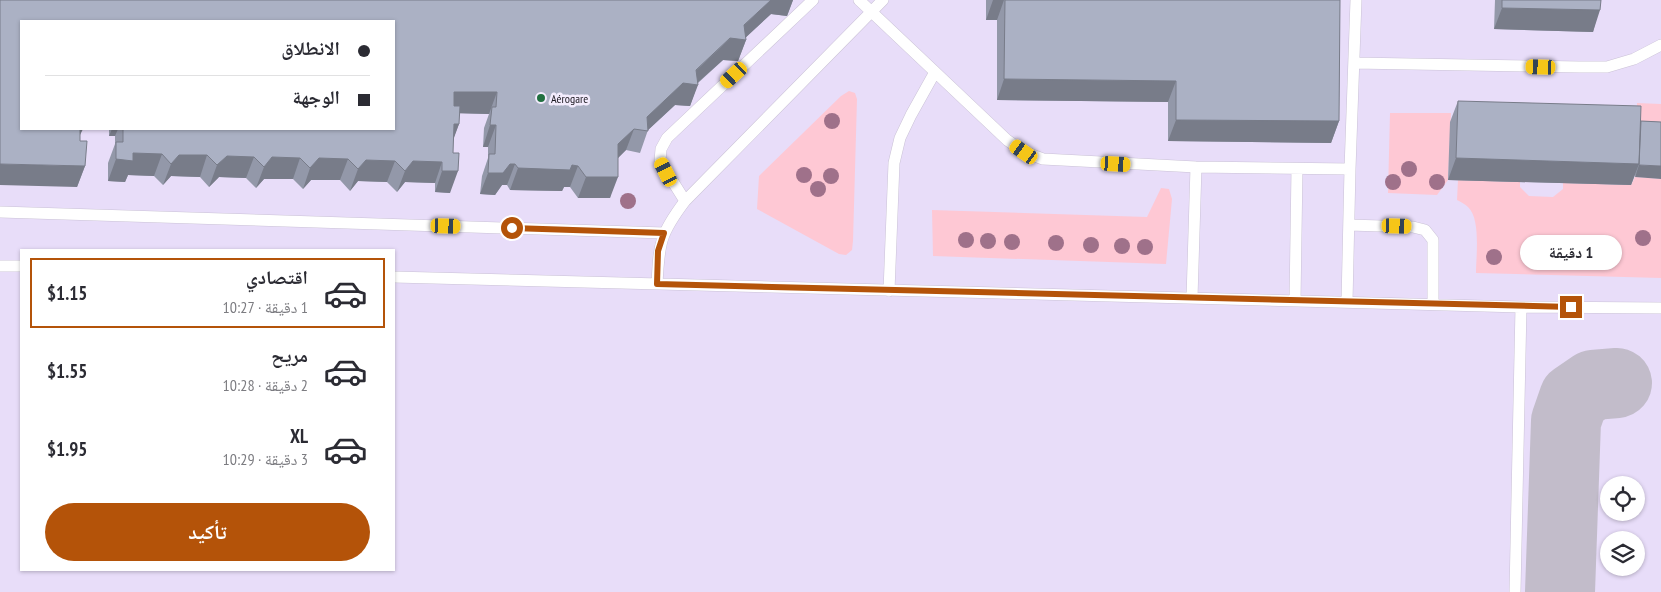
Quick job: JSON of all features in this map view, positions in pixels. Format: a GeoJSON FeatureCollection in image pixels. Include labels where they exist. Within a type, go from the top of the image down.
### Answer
{"type":"FeatureCollection","features":[{"type":"Feature","properties":{"kind":"lane"},"geometry":{"type":"LineString","coordinates":[[685,202],[660,161],[661,149],[668,138],[813,0]]}},
{"type":"Feature","properties":{"kind":"lane"},"geometry":{"type":"LineString","coordinates":[[859,0],[1007,140],[1024,152],[1043,159],[1196,167],[1350,170]]}},
{"type":"Feature","properties":{"kind":"lane"},"geometry":{"type":"LineString","coordinates":[[657,284],[658,251],[664,233],[685,202],[883,0]]}},
{"type":"Feature","properties":{"kind":"lane"},"geometry":{"type":"LineString","coordinates":[[1347,302],[1356,0]]}},
{"type":"Feature","properties":{"kind":"lane"},"geometry":{"type":"LineString","coordinates":[[1354,63],[1607,67],[1634,59],[1661,45]]}},
{"type":"Feature","properties":{"kind":"lane"},"geometry":{"type":"LineString","coordinates":[[889,290],[894,163],[900,138],[935,72]]}},
{"type":"Feature","properties":{"kind":"lane"},"geometry":{"type":"LineString","coordinates":[[1192,298],[1196,167]]}},
{"type":"Feature","properties":{"kind":"lane"},"geometry":{"type":"LineString","coordinates":[[1295,301],[1296,169]]}},
{"type":"Feature","properties":{"kind":"lane"},"geometry":{"type":"LineString","coordinates":[[0,212],[664,233]]}},
{"type":"Feature","properties":{"kind":"lane"},"geometry":{"type":"LineString","coordinates":[[1349,225],[1413,227],[1425,230],[1433,240],[1433,304]]}},
{"type":"Feature","properties":{"kind":"lane"},"geometry":{"type":"LineString","coordinates":[[0,266],[20,266]]}},
{"type":"Feature","properties":{"kind":"lane"},"geometry":{"type":"LineString","coordinates":[[395,276],[1522,307],[1661,308]]}},
{"type":"Feature","properties":{"kind":"lane"},"geometry":{"type":"LineString","coordinates":[[1515,592],[1522,307]]}},
{"type":"Feature","properties":{"kind":"shaded area"},"geometry":{"type":"Polygon","coordinates":[[[0,0],[1661,0],[1661,592],[0,592],[0,0]]]}},
{"type":"Feature","properties":{"kind":"shaded area"},"geometry":{"type":"Polygon","coordinates":[[[849,91],[855,93],[857,99],[853,241],[852,250],[846,255],[839,254],[757,209],[759,176],[841,96],[849,91]]]}},
{"type":"Feature","properties":{"kind":"shaded area"},"geometry":{"type":"Polygon","coordinates":[[[1637,103],[1661,104],[1661,135],[1637,134],[1637,103]]]}},
{"type":"Feature","properties":{"kind":"shaded area"},"geometry":{"type":"Polygon","coordinates":[[[1390,113],[1451,113],[1448,180],[1437,195],[1388,193],[1390,113]]]}},
{"type":"Feature","properties":{"kind":"shaded area"},"geometry":{"type":"Polygon","coordinates":[[[1635,177],[1661,179],[1661,278],[1476,273],[1477,238],[1475,220],[1468,207],[1457,200],[1458,180],[1520,182],[1520,187],[1529,196],[1553,197],[1563,189],[1563,183],[1631,185],[1635,177]]]}},
{"type":"Feature","properties":{"kind":"shaded area"},"geometry":{"type":"Polygon","coordinates":[[[1161,188],[1169,189],[1172,199],[1166,264],[933,256],[932,210],[1147,217],[1161,188]]]}},
{"type":"Feature","properties":{"kind":"building","name":"Aérogare"},"geometry":{"type":"Polygon","coordinates":[[[0,0],[771,0],[744,25],[746,40],[730,38],[696,70],[698,85],[683,83],[647,117],[648,131],[634,129],[618,144],[618,177],[586,177],[578,166],[572,165],[570,170],[518,168],[515,164],[510,164],[503,173],[488,173],[489,154],[495,154],[496,125],[490,125],[492,107],[496,107],[497,92],[454,92],[454,106],[460,106],[459,124],[454,124],[453,153],[459,153],[458,171],[442,171],[442,162],[413,161],[405,171],[395,161],[366,160],[358,169],[348,159],[319,158],[310,168],[300,158],[272,157],[264,167],[254,157],[227,156],[217,165],[207,155],[179,155],[171,164],[162,154],[133,153],[133,161],[116,159],[116,142],[123,142],[123,130],[395,130],[395,20],[20,20],[20,130],[80,130],[80,141],[87,141],[85,166],[0,164],[0,0]]]}},
{"type":"Feature","properties":{"kind":"building"},"geometry":{"type":"Polygon","coordinates":[[[1005,0],[1340,0],[1339,121],[1176,120],[1176,81],[1004,79],[1005,0]]]}},
{"type":"Feature","properties":{"kind":"building"},"geometry":{"type":"Polygon","coordinates":[[[1502,0],[1601,0],[1600,10],[1502,8],[1502,0]]]}},
{"type":"Feature","properties":{"kind":"building"},"geometry":{"type":"Polygon","coordinates":[[[1458,101],[1641,106],[1639,164],[1456,158],[1458,101]]]}},
{"type":"Feature","properties":{"kind":"building"},"geometry":{"type":"Polygon","coordinates":[[[1641,121],[1661,122],[1661,166],[1639,165],[1641,121]]]}},
{"type":"Feature","properties":{"kind":"taxiway"},"geometry":{"type":"LineString","coordinates":[[1560,592],[1566,421],[1574,398],[1593,385],[1617,383]]}},
{"type":"Feature","properties":{"kind":"place","name":"Aérogare"},"geometry":{"type":"Point","coordinates":[541,98]}},
{"type":"Feature","properties":{"kind":"route"},"geometry":{"type":"LineString","coordinates":[[512,228],[664,233],[658,251],[657,284],[1571,307]]}}]}
